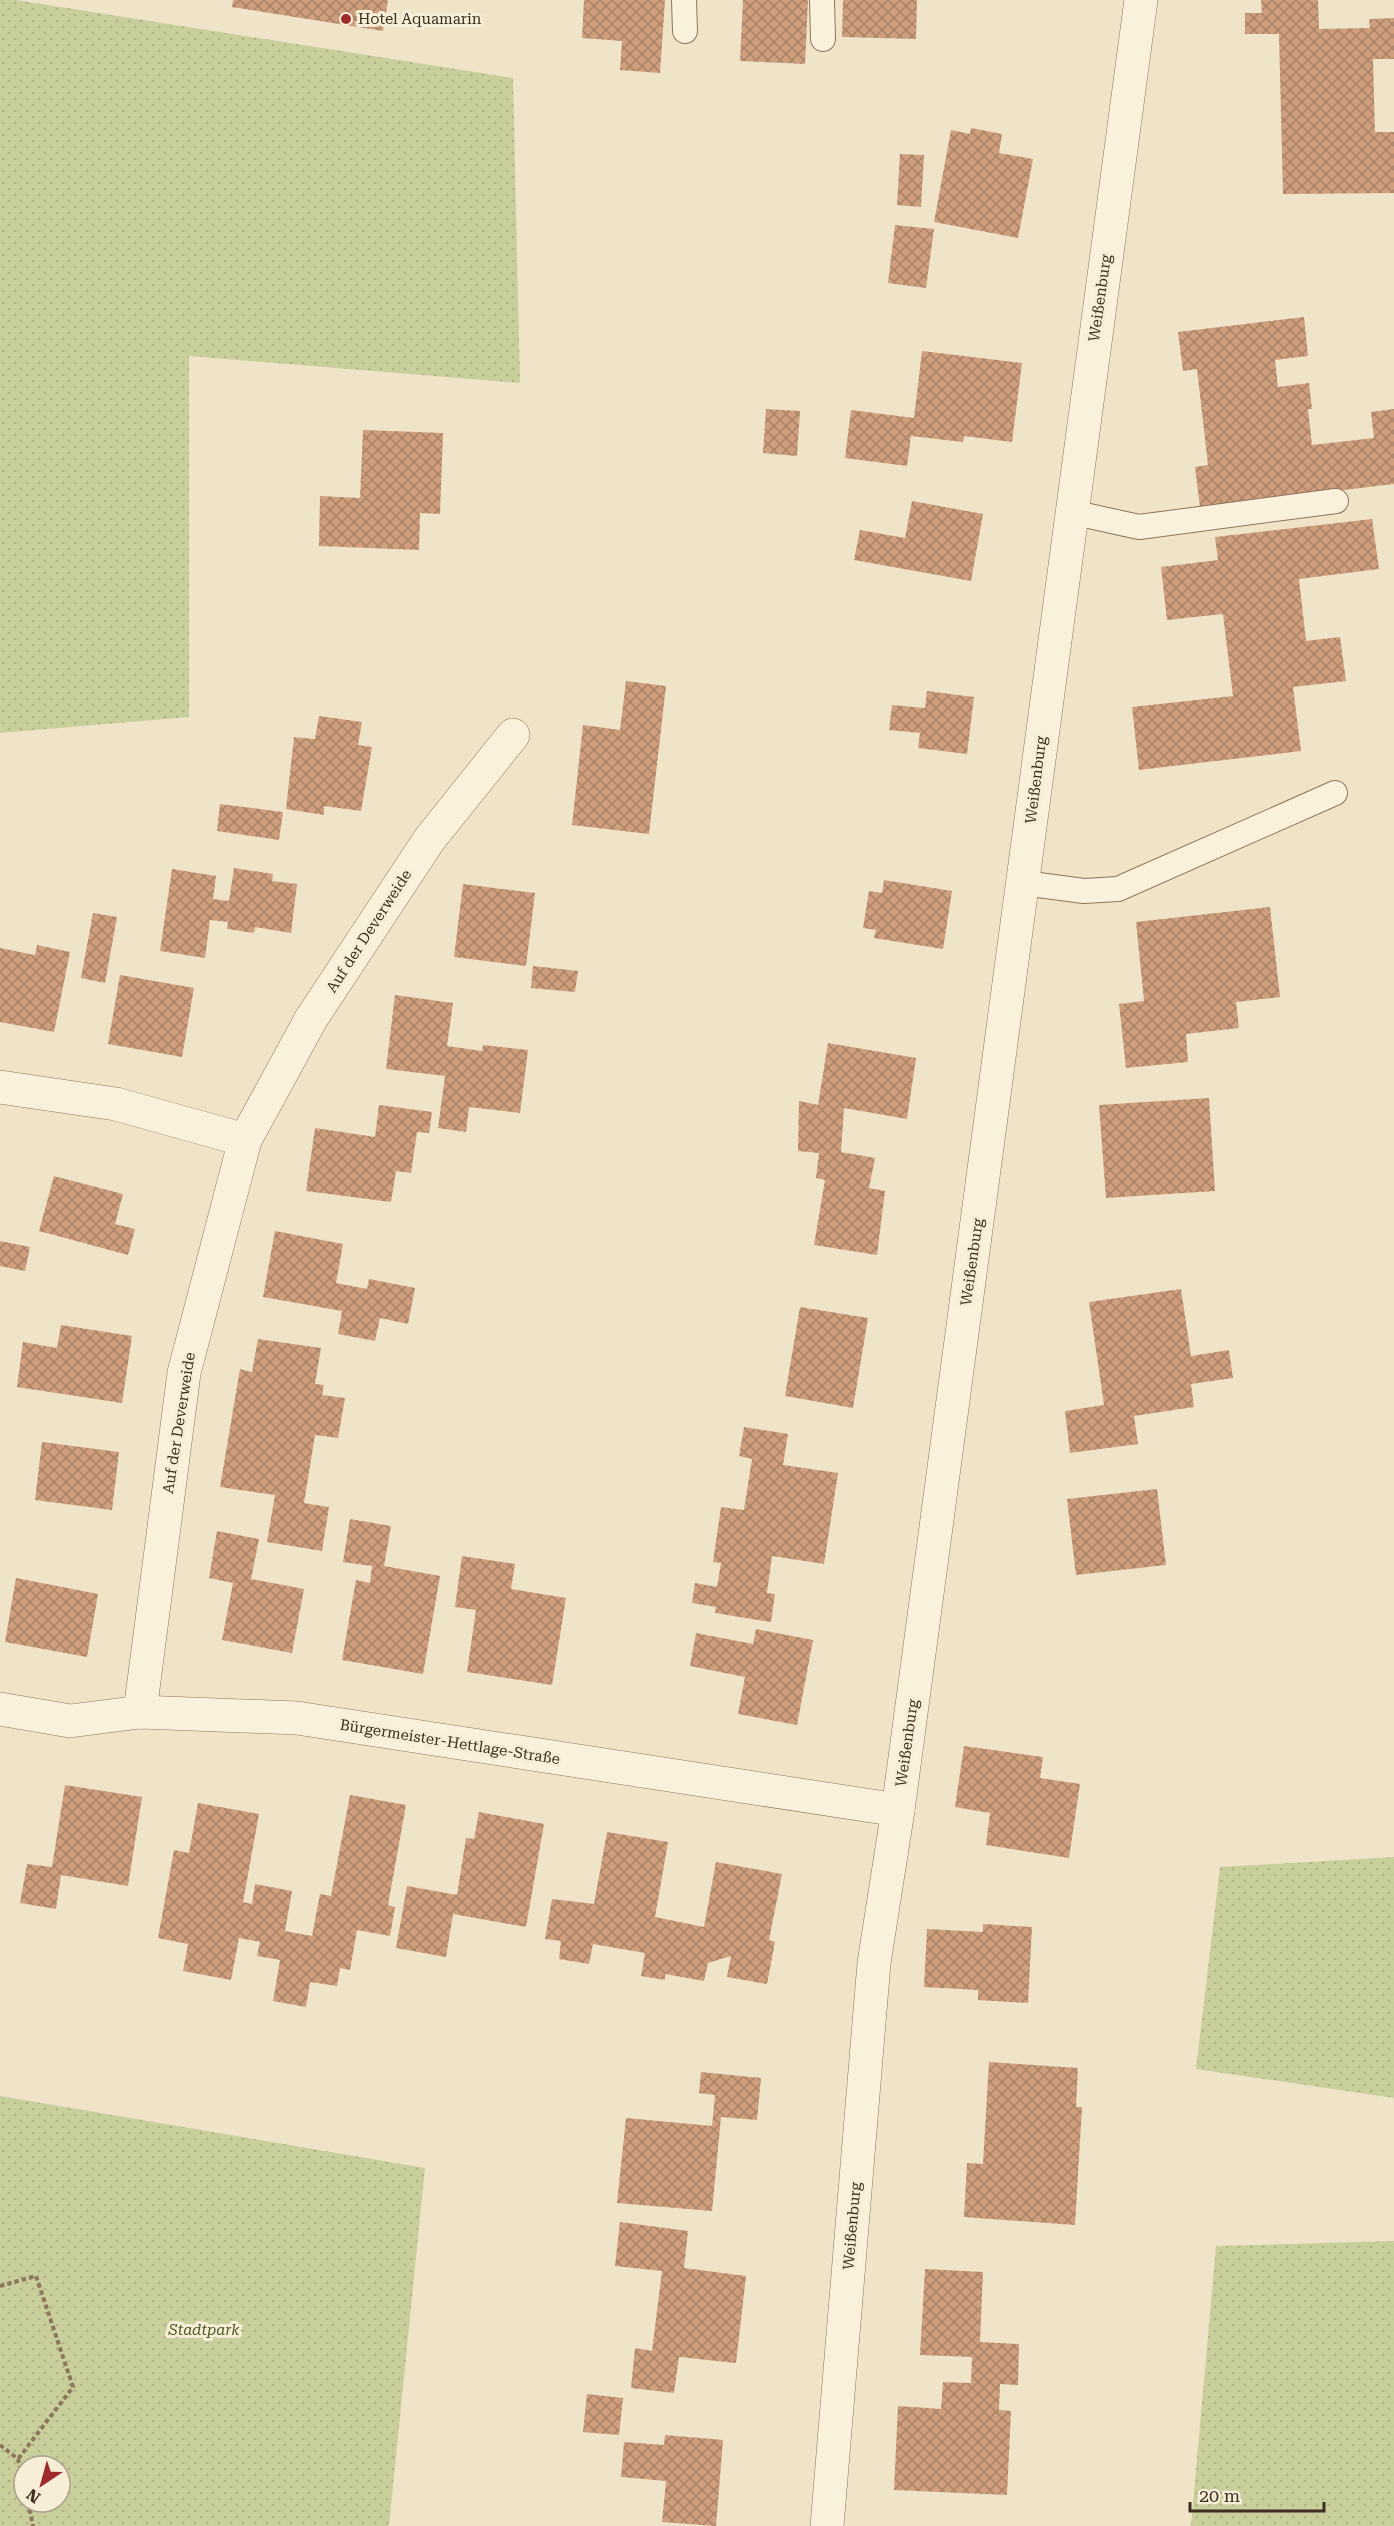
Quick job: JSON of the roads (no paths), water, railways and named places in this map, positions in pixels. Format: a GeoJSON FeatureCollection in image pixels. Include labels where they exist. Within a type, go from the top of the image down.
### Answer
{"type":"FeatureCollection","features":[{"type":"Feature","properties":{"kind":"street","name":"Weißenburg"},"geometry":{"type":"LineString","coordinates":[[827,2526],[874,1964],[898,1810],[1141,0]]}},
{"type":"Feature","properties":{"kind":"street","name":"Auf der Deverweide"},"geometry":{"type":"LineString","coordinates":[[140,1712],[184,1372],[245,1140],[311,1019],[416,860],[513,735]]}},
{"type":"Feature","properties":{"kind":"street"},"geometry":{"type":"LineString","coordinates":[[0,1086],[116,1104],[245,1140]]}},
{"type":"Feature","properties":{"kind":"street","name":"Bürgermeister-Hettlage-Straße"},"geometry":{"type":"LineString","coordinates":[[0,1709],[70,1720],[140,1712],[297,1719],[898,1810]]}},
{"type":"Feature","properties":{"kind":"lane"},"geometry":{"type":"LineString","coordinates":[[684,0],[685,31]]}},
{"type":"Feature","properties":{"kind":"lane"},"geometry":{"type":"LineString","coordinates":[[822,0],[823,39]]}},
{"type":"Feature","properties":{"kind":"lane"},"geometry":{"type":"LineString","coordinates":[[1071,512],[1139,527],[1336,501]]}},
{"type":"Feature","properties":{"kind":"lane"},"geometry":{"type":"LineString","coordinates":[[1023,883],[1084,891],[1118,889],[1335,793]]}},
{"type":"Feature","properties":{"kind":"place","name":"Hotel Aquamarin"},"geometry":{"type":"Point","coordinates":[346,19]}},
{"type":"Feature","properties":{"kind":"park label","name":"Stadtpark"},"geometry":{"type":"Point","coordinates":[204,2330]}}]}
